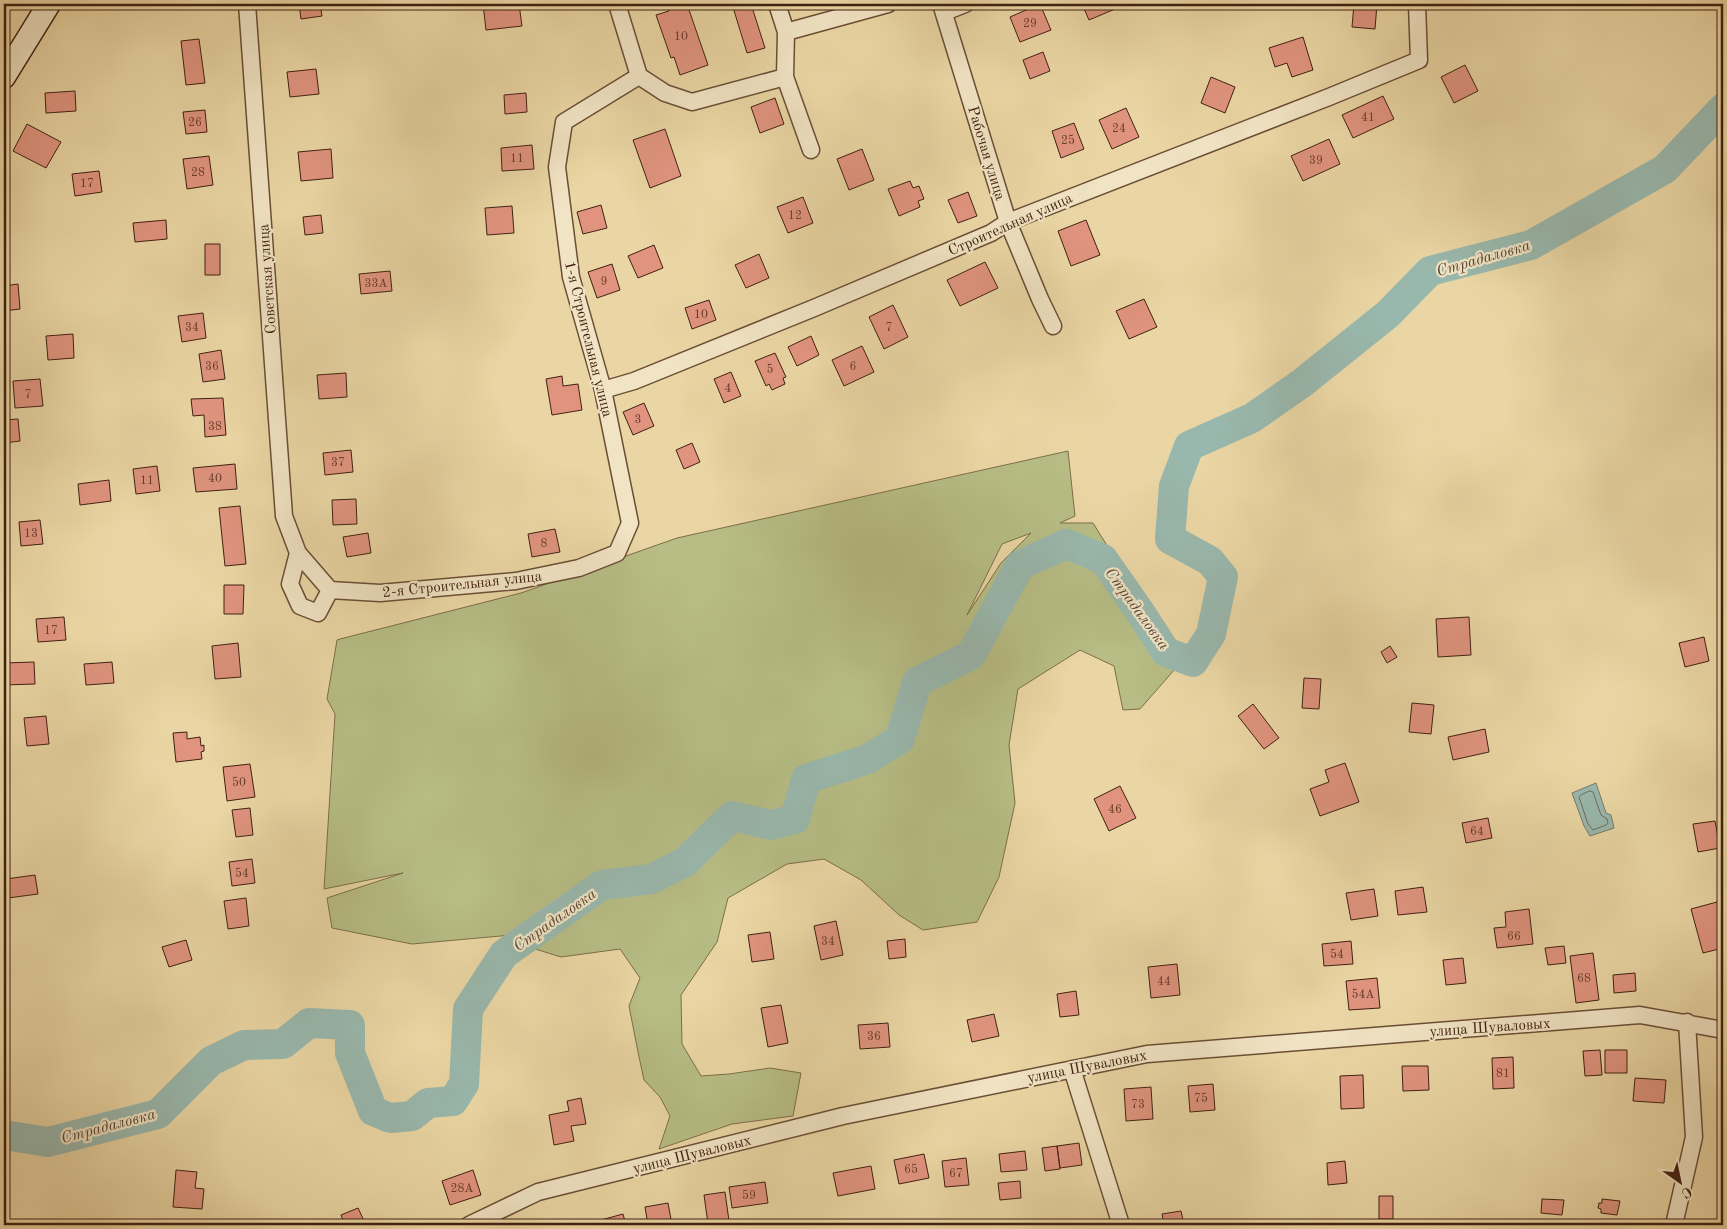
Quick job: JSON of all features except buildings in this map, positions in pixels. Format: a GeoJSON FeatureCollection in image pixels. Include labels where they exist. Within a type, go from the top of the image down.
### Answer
{"type":"FeatureCollection","features":[{"type":"Feature","properties":{"kind":"street"},"geometry":{"type":"LineString","coordinates":[[4,77],[49,4]]}},
{"type":"Feature","properties":{"kind":"street","name":"Советская улица"},"geometry":{"type":"LineString","coordinates":[[247,4],[284,516],[298,553],[330,590]]}},
{"type":"Feature","properties":{"kind":"street"},"geometry":{"type":"LineString","coordinates":[[617,4],[639,76],[665,93],[692,102],[785,76]]}},
{"type":"Feature","properties":{"kind":"street"},"geometry":{"type":"LineString","coordinates":[[777,4],[786,32],[785,76],[811,150]]}},
{"type":"Feature","properties":{"kind":"street"},"geometry":{"type":"LineString","coordinates":[[786,32],[888,4]]}},
{"type":"Feature","properties":{"kind":"street"},"geometry":{"type":"LineString","coordinates":[[943,8],[965,4]]}},
{"type":"Feature","properties":{"kind":"street","name":"Строительная улица"},"geometry":{"type":"LineString","coordinates":[[602,390],[634,381],[805,312],[991,233],[1008,222],[1419,60],[1417,4]]}},
{"type":"Feature","properties":{"kind":"street","name":"Рабочая улица"},"geometry":{"type":"LineString","coordinates":[[943,8],[1008,222],[1053,326]]}},
{"type":"Feature","properties":{"kind":"street","name":"1-я Строительная улица"},"geometry":{"type":"LineString","coordinates":[[630,523],[602,390],[571,277],[558,167],[564,122],[639,76]]}},
{"type":"Feature","properties":{"kind":"street","name":"2-я Строительная улица"},"geometry":{"type":"LineString","coordinates":[[330,590],[380,593],[439,588],[516,581],[579,568],[617,553],[630,523]]}},
{"type":"Feature","properties":{"kind":"street"},"geometry":{"type":"LineString","coordinates":[[298,553],[290,584],[300,606],[318,613],[330,590]]}},
{"type":"Feature","properties":{"kind":"street","name":"улица Шуваловых"},"geometry":{"type":"LineString","coordinates":[[469,1225],[538,1192],[843,1116],[1147,1054],[1640,1015],[1688,1022],[1723,1030]]}},
{"type":"Feature","properties":{"kind":"street"},"geometry":{"type":"LineString","coordinates":[[1674,1225],[1694,1136],[1688,1022]]}},
{"type":"Feature","properties":{"kind":"street"},"geometry":{"type":"LineString","coordinates":[[1072,1069],[1121,1225]]}},
{"type":"Feature","properties":{"kind":"green space"},"geometry":{"type":"Polygon","coordinates":[[[1068,451],[1075,516],[1060,523],[1093,523],[1121,568],[1157,615],[1175,669],[1140,709],[1123,710],[1114,666],[1080,650],[1018,689],[1009,745],[1015,803],[999,877],[977,922],[923,930],[899,915],[861,880],[824,859],[787,864],[728,898],[717,942],[681,995],[682,1044],[701,1076],[770,1068],[801,1073],[793,1116],[732,1124],[659,1149],[670,1116],[660,1097],[644,1080],[629,1006],[640,978],[620,949],[561,957],[532,948],[523,934],[412,944],[332,928],[327,898],[403,873],[324,889],[335,714],[327,699],[337,640],[521,593],[677,538],[1068,451]],[[1031,533],[1002,544],[967,615],[1001,563],[1031,533]]]}},
{"type":"Feature","properties":{"kind":"water"},"geometry":{"type":"Polygon","coordinates":[[[1596,783],[1606,813],[1611,815],[1614,828],[1590,836],[1584,826],[1572,793],[1596,783]]]}},
{"type":"Feature","properties":{"kind":"waterway","name":"Страдаловка"},"geometry":{"type":"LineString","coordinates":[[4,1135],[48,1142],[158,1114],[211,1061],[244,1045],[283,1044],[309,1023],[350,1025],[350,1053],[373,1111],[390,1118],[412,1116],[428,1103],[453,1101],[464,1084],[468,1009],[504,954],[602,885],[651,879],[685,862],[732,816],[771,825],[795,819],[806,779],[868,759],[900,739],[917,682],[971,655],[1020,565],[1066,544],[1103,559],[1166,652],[1193,662],[1211,634],[1223,577],[1210,561],[1170,539],[1174,486],[1189,446],[1252,418],[1302,383],[1388,314],[1430,271],[1531,245],[1665,169],[1723,108]]}}]}
